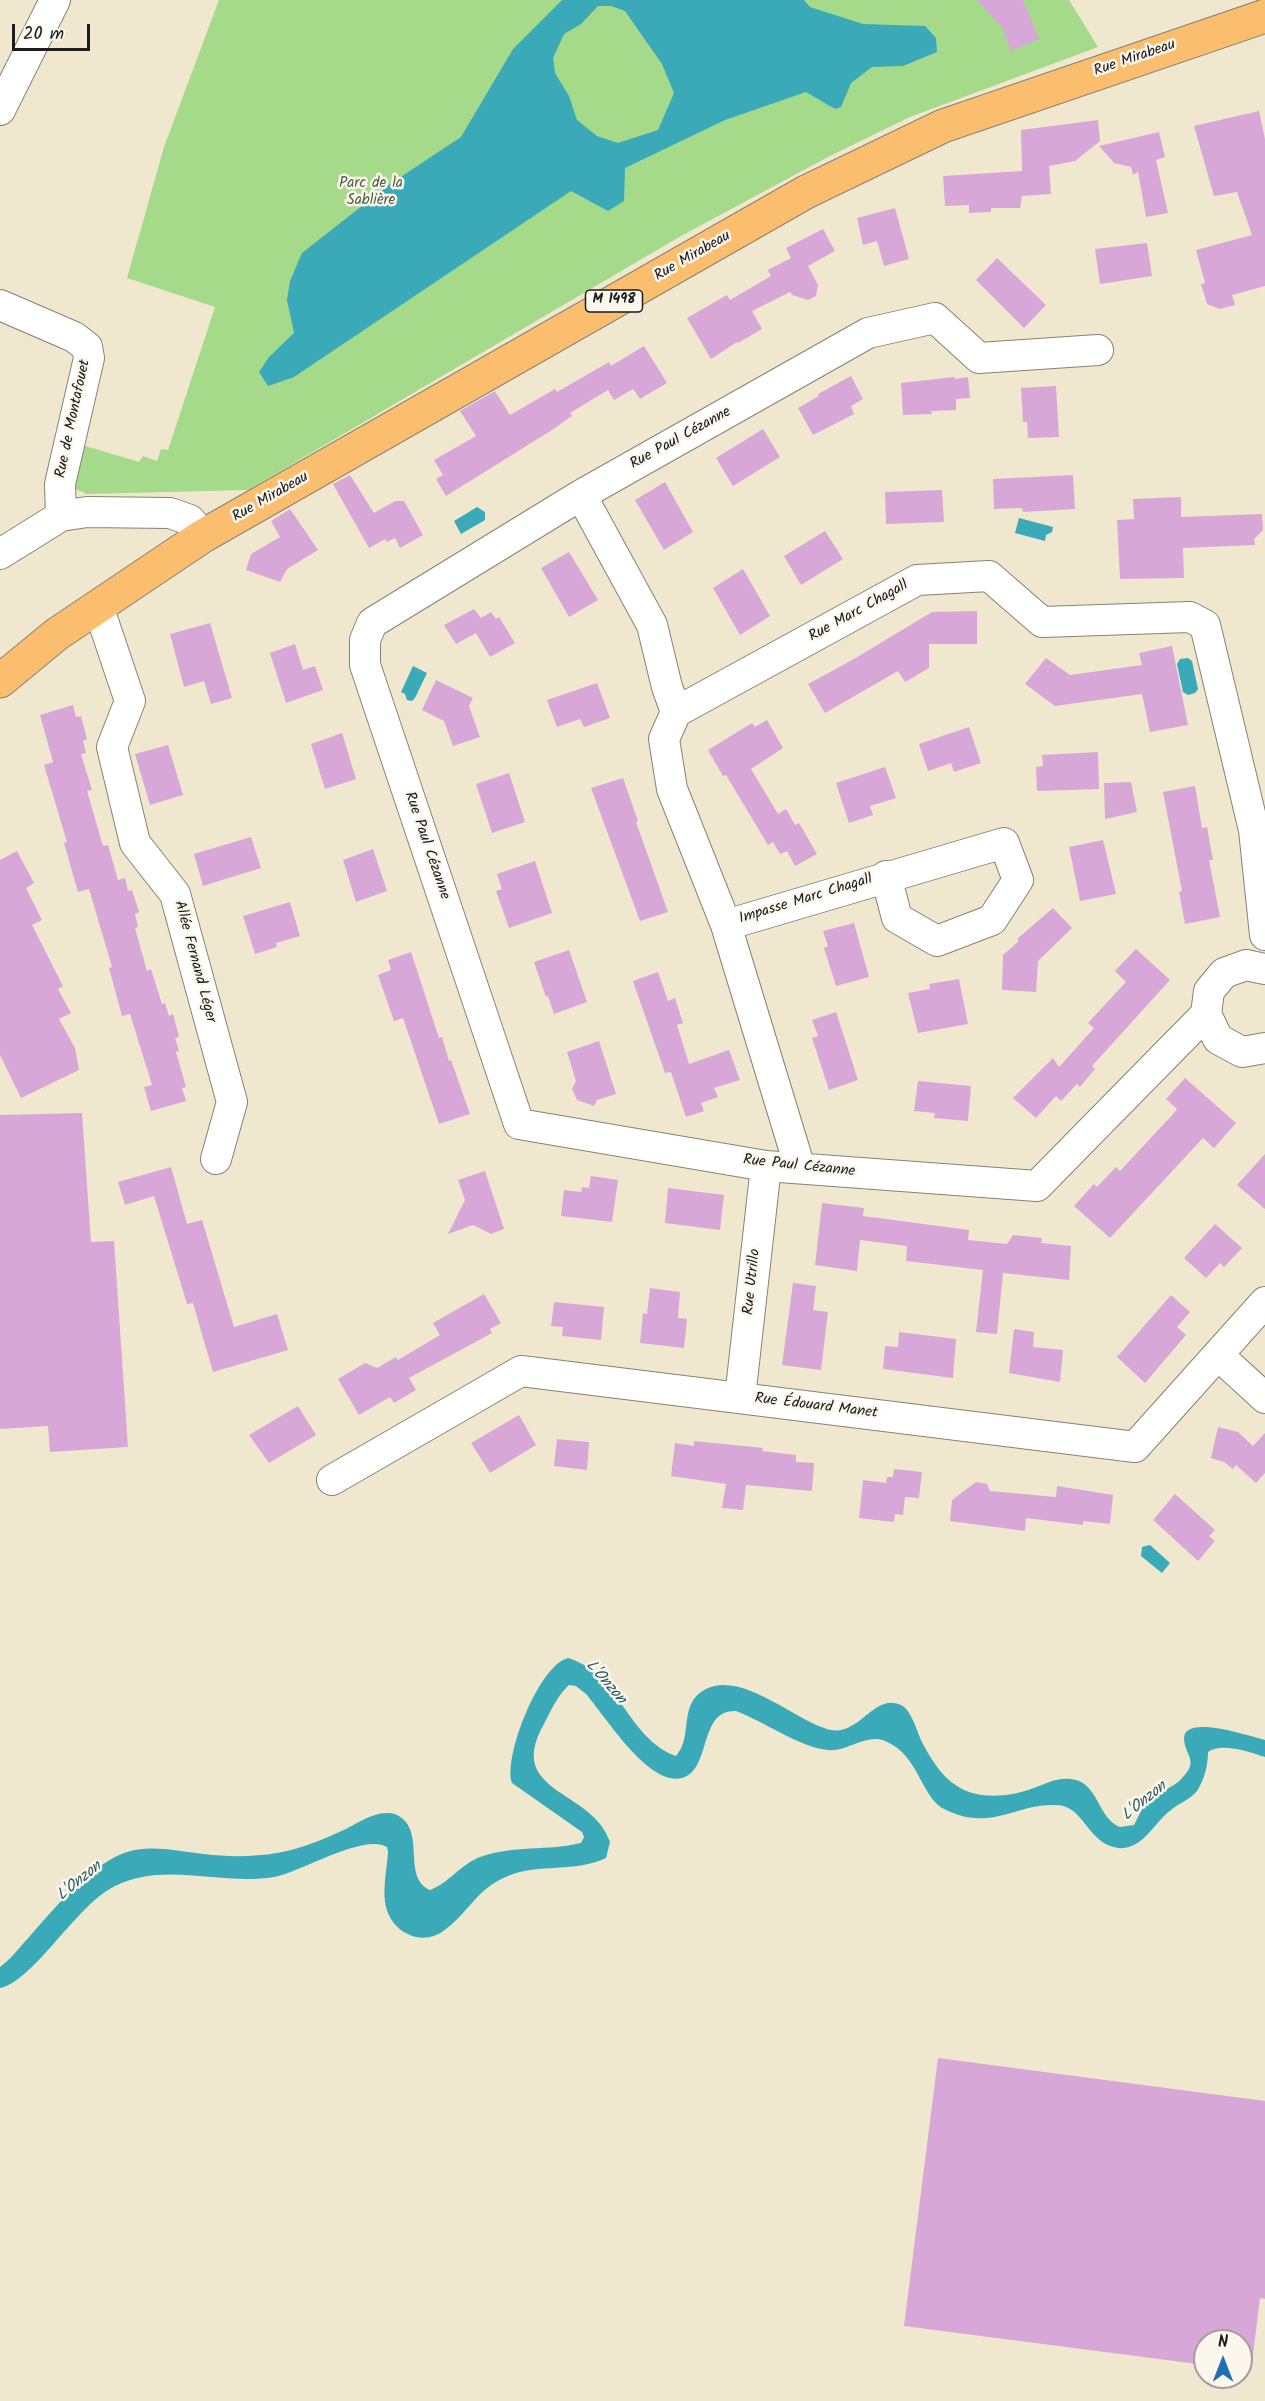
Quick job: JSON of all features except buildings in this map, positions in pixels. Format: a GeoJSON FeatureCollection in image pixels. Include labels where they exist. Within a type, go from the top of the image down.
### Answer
{"type":"FeatureCollection","features":[{"type":"Feature","properties":{"kind":"main road","name":"Rue Mirabeau"},"geometry":{"type":"LineString","coordinates":[[4,678],[57,634],[203,536],[806,192],[943,126],[1265,16]]}},
{"type":"Feature","properties":{"kind":"street"},"geometry":{"type":"LineString","coordinates":[[0,110],[55,0]]}},
{"type":"Feature","properties":{"kind":"street","name":"Rue de Montafouet"},"geometry":{"type":"LineString","coordinates":[[0,305],[74,337],[87,347],[89,358],[60,484],[61,516]]}},
{"type":"Feature","properties":{"kind":"street","name":"Rue Paul Cézanne"},"geometry":{"type":"LineString","coordinates":[[1098,350],[979,358],[935,318],[868,333],[581,495],[372,623],[365,640],[365,665],[519,1124],[766,1166],[1037,1186],[1206,1014]]}},
{"type":"Feature","properties":{"kind":"street"},"geometry":{"type":"LineString","coordinates":[[581,495],[652,625],[667,687],[676,712],[664,739],[672,789],[726,925],[800,1168]]}},
{"type":"Feature","properties":{"kind":"street"},"geometry":{"type":"LineString","coordinates":[[0,554],[61,516],[87,512],[170,513],[190,520],[203,536]]}},
{"type":"Feature","properties":{"kind":"street","name":"Rue Marc Chagall"},"geometry":{"type":"LineString","coordinates":[[676,712],[917,580],[989,576],[1042,622],[1190,617],[1206,625],[1254,830],[1265,935]]}},
{"type":"Feature","properties":{"kind":"street","name":"Allée Fernand Léger"},"geometry":{"type":"LineString","coordinates":[[98,606],[130,701],[112,747],[135,843],[175,894],[232,1102],[216,1159]]}},
{"type":"Feature","properties":{"kind":"street","name":"Impasse Marc Chagall"},"geometry":{"type":"LineString","coordinates":[[726,925],[886,876]]}},
{"type":"Feature","properties":{"kind":"street"},"geometry":{"type":"LineString","coordinates":[[1265,969],[1246,965],[1224,973],[1209,991],[1206,1014],[1218,1039],[1242,1052],[1265,1048]]}},
{"type":"Feature","properties":{"kind":"street","name":"Rue Utrillo"},"geometry":{"type":"LineString","coordinates":[[740,1398],[766,1166]]}},
{"type":"Feature","properties":{"kind":"street","name":"Rue Édouard Manet"},"geometry":{"type":"LineString","coordinates":[[332,1480],[521,1371],[1135,1447],[1265,1302]]}},
{"type":"Feature","properties":{"kind":"street"},"geometry":{"type":"LineString","coordinates":[[1218,1355],[1265,1398]]}},
{"type":"Feature","properties":{"kind":"green space","name":"Parc de la Sablière"},"geometry":{"type":"Polygon","coordinates":[[[219,0],[1069,0],[1098,47],[910,117],[828,157],[681,236],[248,490],[87,494],[76,489],[73,476],[79,444],[139,462],[143,456],[157,461],[161,449],[168,450],[215,307],[127,278],[164,147],[219,0]]]}},
{"type":"Feature","properties":{"kind":"water"},"geometry":{"type":"Polygon","coordinates":[[[562,0],[804,0],[810,7],[863,24],[925,26],[936,38],[937,52],[903,66],[872,67],[851,83],[841,107],[835,109],[806,92],[725,120],[625,168],[624,201],[608,211],[571,191],[294,377],[268,386],[259,372],[269,357],[294,333],[287,300],[290,281],[302,253],[390,184],[461,137],[513,49],[562,0]],[[598,6],[581,24],[564,34],[553,58],[555,73],[569,96],[577,120],[597,136],[618,143],[658,130],[674,93],[662,64],[625,11],[611,6],[598,6]]]}},
{"type":"Feature","properties":{"kind":"water"},"geometry":{"type":"Polygon","coordinates":[[[477,507],[485,512],[485,520],[461,534],[454,521],[477,507]]]}},
{"type":"Feature","properties":{"kind":"water"},"geometry":{"type":"Polygon","coordinates":[[[1019,518],[1053,527],[1052,532],[1046,535],[1045,541],[1015,533],[1019,518]]]}},
{"type":"Feature","properties":{"kind":"water"},"geometry":{"type":"Polygon","coordinates":[[[1188,658],[1192,661],[1198,689],[1195,693],[1188,695],[1183,692],[1177,664],[1180,659],[1188,658]]]}},
{"type":"Feature","properties":{"kind":"water"},"geometry":{"type":"Polygon","coordinates":[[[413,666],[427,673],[412,701],[407,700],[405,694],[401,692],[413,666]]]}},
{"type":"Feature","properties":{"kind":"water"},"geometry":{"type":"Polygon","coordinates":[[[1150,1545],[1170,1563],[1162,1573],[1141,1556],[1142,1547],[1150,1545]]]}},
{"type":"Feature","properties":{"kind":"water","name":"L'Onzon"},"geometry":{"type":"Polygon","coordinates":[[[568,1658],[585,1666],[600,1677],[646,1736],[660,1748],[676,1756],[684,1739],[692,1703],[697,1695],[706,1689],[720,1685],[735,1686],[751,1691],[827,1729],[848,1728],[882,1705],[891,1703],[905,1708],[933,1762],[946,1778],[957,1786],[974,1794],[993,1796],[1022,1792],[1056,1780],[1071,1779],[1087,1786],[1107,1816],[1120,1827],[1134,1825],[1149,1801],[1180,1780],[1188,1771],[1191,1762],[1184,1739],[1187,1731],[1206,1727],[1265,1740],[1265,1757],[1228,1748],[1208,1752],[1204,1778],[1197,1791],[1167,1814],[1139,1842],[1129,1847],[1118,1848],[1100,1840],[1074,1812],[1057,1805],[1028,1808],[990,1818],[962,1816],[937,1804],[906,1756],[897,1747],[885,1741],[871,1739],[835,1750],[817,1748],[736,1711],[724,1713],[716,1720],[710,1729],[698,1764],[691,1773],[682,1778],[669,1778],[656,1772],[642,1761],[616,1733],[586,1694],[576,1686],[569,1685],[558,1698],[544,1724],[535,1747],[535,1765],[543,1778],[587,1811],[601,1825],[610,1842],[606,1858],[594,1863],[532,1870],[508,1876],[488,1887],[446,1929],[437,1935],[427,1937],[408,1934],[393,1922],[388,1913],[384,1890],[388,1852],[387,1847],[377,1844],[348,1849],[274,1877],[234,1879],[153,1875],[134,1879],[115,1886],[100,1896],[85,1909],[27,1972],[0,1988],[0,1967],[58,1904],[90,1873],[126,1852],[148,1849],[231,1856],[277,1853],[321,1840],[371,1816],[392,1813],[406,1822],[411,1831],[417,1875],[421,1884],[430,1890],[473,1860],[492,1853],[581,1843],[584,1837],[582,1832],[512,1783],[511,1770],[518,1734],[535,1694],[557,1664],[568,1658]]]}}]}
